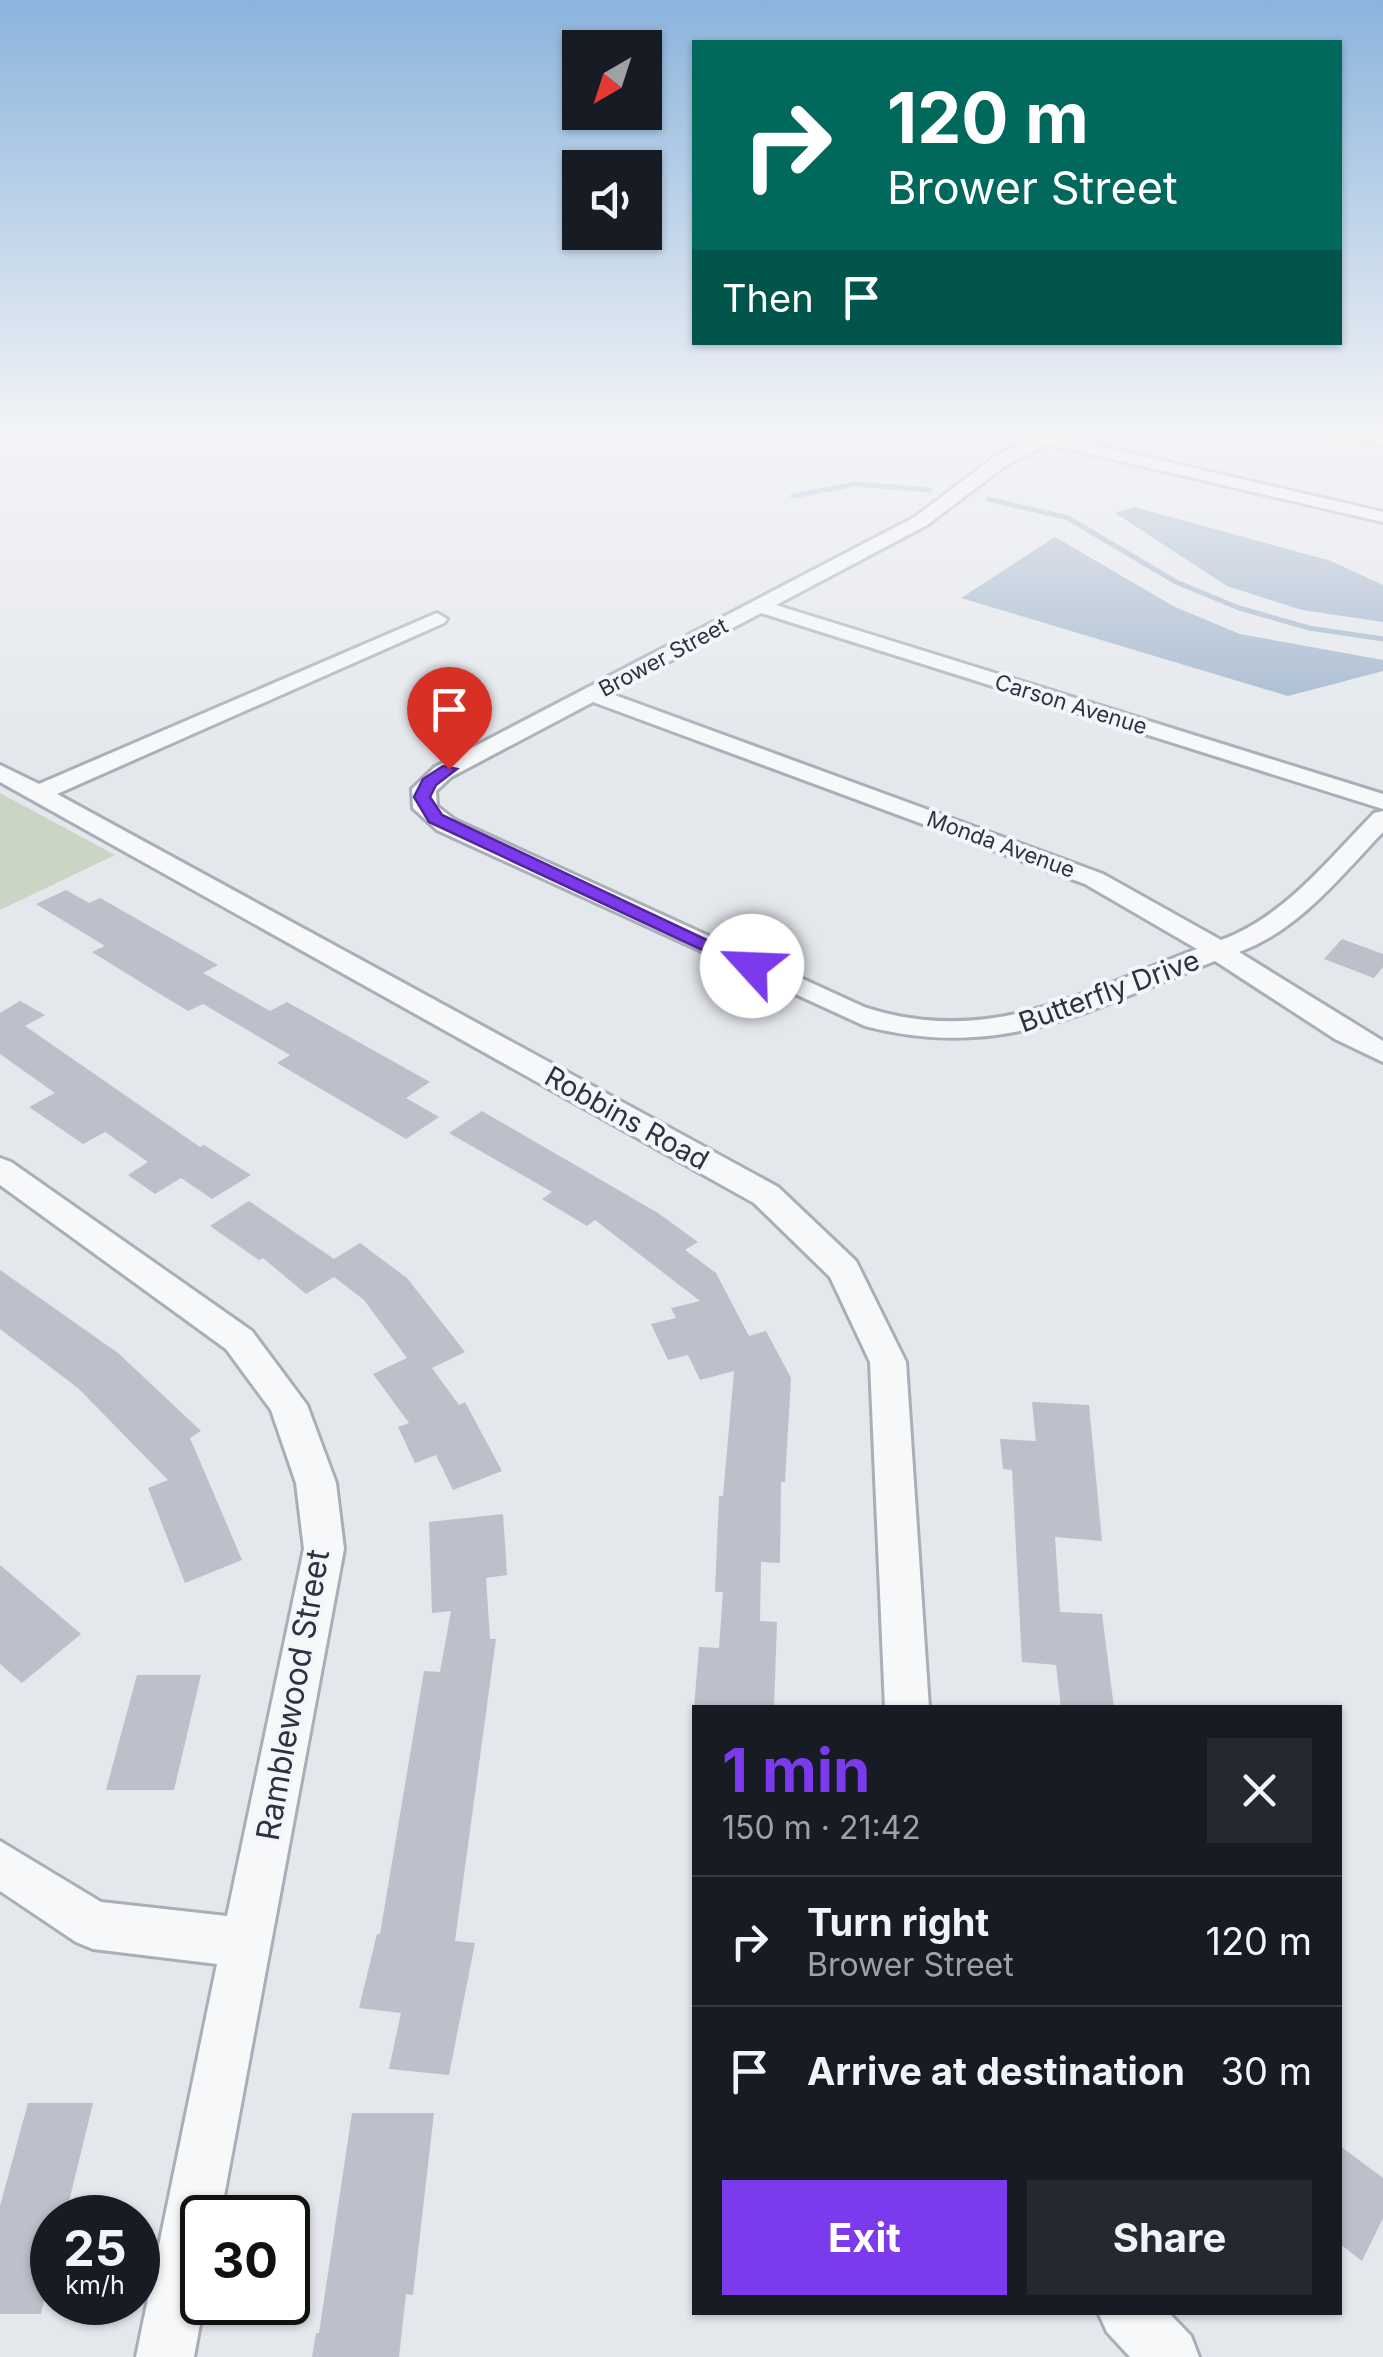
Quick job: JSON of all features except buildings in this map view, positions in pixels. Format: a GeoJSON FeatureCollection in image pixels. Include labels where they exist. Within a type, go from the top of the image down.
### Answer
{"type":"FeatureCollection","features":[{"type":"Feature","properties":{"kind":"street","name":"Brower Street"},"geometry":{"type":"LineString","coordinates":[[422,797],[426,786],[438,775],[885,539]]}},
{"type":"Feature","properties":{"kind":"street","name":"Carson Avenue"},"geometry":{"type":"LineString","coordinates":[[759,606],[1383,802]]}},
{"type":"Feature","properties":{"kind":"street"},"geometry":{"type":"LineString","coordinates":[[38,793],[437,620]]}},
{"type":"Feature","properties":{"kind":"street","name":"Monda Avenue"},"geometry":{"type":"LineString","coordinates":[[591,694],[1079,872],[1152,908],[1330,1024],[1383,1053]]}},
{"type":"Feature","properties":{"kind":"street","name":"Robbins Road"},"geometry":{"type":"LineString","coordinates":[[0,772],[766,1195],[844,1270],[888,1362],[907,1705]]}},
{"type":"Feature","properties":{"kind":"street","name":"Butterfly Drive"},"geometry":{"type":"LineString","coordinates":[[422,797],[428,812],[446,825],[854,1013],[900,1027],[949,1032],[1008,1027],[1222,951],[1273,927],[1383,818]]}},
{"type":"Feature","properties":{"kind":"street","name":"Ramblewood Street"},"geometry":{"type":"LineString","coordinates":[[0,1168],[239,1340],[288,1405],[316,1482],[324,1549],[165,2357]]}},
{"type":"Feature","properties":{"kind":"street"},"geometry":{"type":"LineString","coordinates":[[0,1864],[94,1925],[247,1943]]}},
{"type":"Feature","properties":{"kind":"street"},"geometry":{"type":"LineString","coordinates":[[1130,2315],[1170,2357]]}},
{"type":"Feature","properties":{"kind":"green space"},"geometry":{"type":"Polygon","coordinates":[[[0,793],[115,855],[0,910],[0,793]]]}},
{"type":"Feature","properties":{"kind":"water"},"geometry":{"type":"Polygon","coordinates":[[[1052,539],[1058,539],[1175,607],[1240,634],[1383,660],[1383,671],[1288,696],[961,598],[1052,539]]]}},
{"type":"Feature","properties":{"kind":"water"},"geometry":{"type":"Polygon","coordinates":[[[1155,539],[1251,539],[1331,561],[1383,585],[1383,622],[1302,610],[1227,586],[1155,539]]]}},
{"type":"Feature","properties":{"kind":"waterway"},"geometry":{"type":"LineString","coordinates":[[1103,539],[1176,582],[1239,608],[1309,628],[1383,639]]}},
{"type":"Feature","properties":{"kind":"route"},"geometry":{"type":"LineString","coordinates":[[449,769],[429,782],[422,797],[435,818],[752,966]]}}]}
